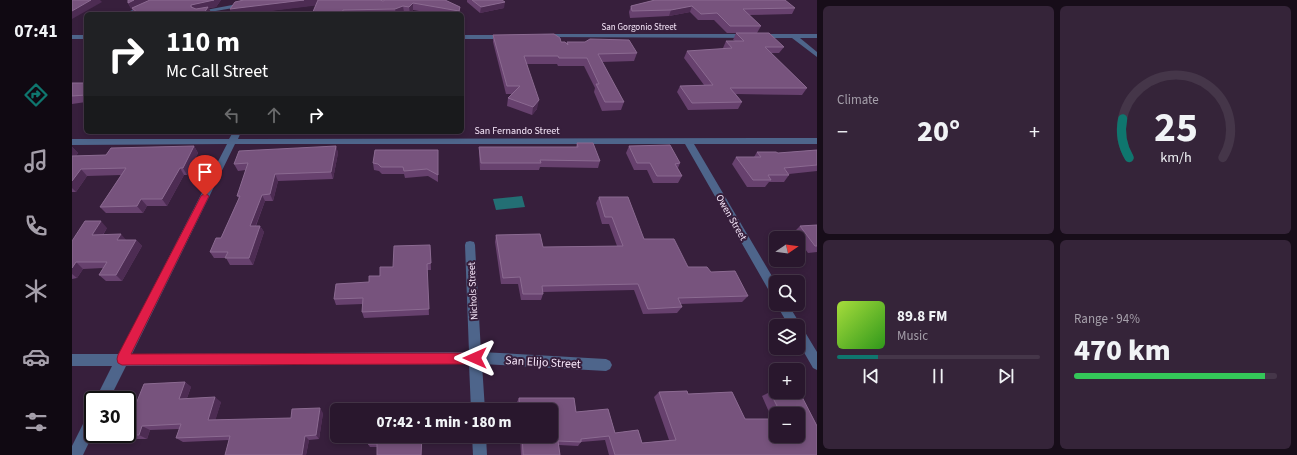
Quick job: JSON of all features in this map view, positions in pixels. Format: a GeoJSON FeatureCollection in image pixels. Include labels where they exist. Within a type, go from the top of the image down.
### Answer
{"type":"FeatureCollection","features":[{"type":"Feature","properties":{"kind":"street"},"geometry":{"type":"LineString","coordinates":[[131,12],[161,0]]}},
{"type":"Feature","properties":{"kind":"street"},"geometry":{"type":"LineString","coordinates":[[198,12],[247,4]]}},
{"type":"Feature","properties":{"kind":"street"},"geometry":{"type":"LineString","coordinates":[[464,37],[515,36]]}},
{"type":"Feature","properties":{"kind":"street","name":"San Gorgonio Street"},"geometry":{"type":"LineString","coordinates":[[538,36],[817,36]]}},
{"type":"Feature","properties":{"kind":"street"},"geometry":{"type":"LineString","coordinates":[[794,36],[817,55]]}},
{"type":"Feature","properties":{"kind":"street"},"geometry":{"type":"LineString","coordinates":[[72,38],[84,37]]}},
{"type":"Feature","properties":{"kind":"street"},"geometry":{"type":"LineString","coordinates":[[106,391],[235,137]]}},
{"type":"Feature","properties":{"kind":"street","name":"San Fernando Street"},"geometry":{"type":"LineString","coordinates":[[72,142],[235,137],[817,141]]}},
{"type":"Feature","properties":{"kind":"street","name":"Owen Street"},"geometry":{"type":"LineString","coordinates":[[688,141],[769,282]]}},
{"type":"Feature","properties":{"kind":"street","name":"Nichols Street"},"geometry":{"type":"LineString","coordinates":[[470,245],[478,403]]}},
{"type":"Feature","properties":{"kind":"street"},"geometry":{"type":"LineString","coordinates":[[805,342],[815,358]]}},
{"type":"Feature","properties":{"kind":"street","name":"San Elijo Street"},"geometry":{"type":"LineString","coordinates":[[72,360],[475,358],[606,365]]}},
{"type":"Feature","properties":{"kind":"street"},"geometry":{"type":"LineString","coordinates":[[75,455],[84,437]]}},
{"type":"Feature","properties":{"kind":"street"},"geometry":{"type":"LineString","coordinates":[[479,443],[480,455]]}},
{"type":"Feature","properties":{"kind":"shaded area"},"geometry":{"type":"Polygon","coordinates":[[[522,196],[525,207],[496,210],[493,199],[522,196]]]}},
{"type":"Feature","properties":{"kind":"building"},"geometry":{"type":"Polygon","coordinates":[[[72,0],[91,0],[72,11],[72,0]]]}},
{"type":"Feature","properties":{"kind":"building"},"geometry":{"type":"Polygon","coordinates":[[[150,0],[214,0],[191,5],[191,7],[196,9],[208,7],[205,12],[137,12],[132,8],[150,0]]]}},
{"type":"Feature","properties":{"kind":"building"},"geometry":{"type":"Polygon","coordinates":[[[244,0],[304,0],[230,9],[235,2],[244,0]]]}},
{"type":"Feature","properties":{"kind":"building"},"geometry":{"type":"Polygon","coordinates":[[[318,0],[445,0],[460,7],[459,11],[413,3],[409,7],[403,6],[395,9],[313,12],[318,0]]]}},
{"type":"Feature","properties":{"kind":"building"},"geometry":{"type":"Polygon","coordinates":[[[472,0],[502,0],[505,2],[481,7],[472,0]]]}},
{"type":"Feature","properties":{"kind":"building"},"geometry":{"type":"Polygon","coordinates":[[[655,0],[785,0],[795,8],[743,9],[761,26],[730,26],[717,13],[701,14],[692,6],[671,10],[632,11],[631,6],[655,0]]]}},
{"type":"Feature","properties":{"kind":"building"},"geometry":{"type":"Polygon","coordinates":[[[736,33],[769,33],[784,47],[765,47],[807,88],[730,88],[742,102],[692,103],[680,86],[713,85],[687,51],[732,48],[726,41],[744,41],[736,33]]]}},
{"type":"Feature","properties":{"kind":"building"},"geometry":{"type":"Polygon","coordinates":[[[554,34],[560,38],[561,42],[565,42],[568,45],[567,42],[585,42],[590,39],[629,40],[637,53],[598,54],[624,102],[605,102],[596,84],[599,84],[587,58],[559,58],[558,56],[524,56],[539,100],[533,107],[508,98],[520,86],[507,86],[493,35],[554,34]]]}},
{"type":"Feature","properties":{"kind":"building"},"geometry":{"type":"Polygon","coordinates":[[[72,83],[84,83],[84,95],[72,96],[72,83]]]}},
{"type":"Feature","properties":{"kind":"building"},"geometry":{"type":"Polygon","coordinates":[[[577,143],[593,143],[600,161],[540,160],[541,163],[481,163],[479,147],[578,147],[577,143]]]}},
{"type":"Feature","properties":{"kind":"building"},"geometry":{"type":"Polygon","coordinates":[[[670,145],[680,163],[675,164],[682,176],[657,176],[650,163],[637,163],[629,146],[670,145]]]}},
{"type":"Feature","properties":{"kind":"building"},"geometry":{"type":"Polygon","coordinates":[[[194,146],[183,168],[180,168],[162,199],[141,199],[137,206],[100,207],[126,168],[81,169],[72,181],[72,156],[106,155],[111,148],[194,146]]]}},
{"type":"Feature","properties":{"kind":"building"},"geometry":{"type":"Polygon","coordinates":[[[336,146],[331,172],[275,174],[270,194],[262,195],[250,226],[260,226],[249,258],[225,258],[228,252],[210,252],[216,238],[221,238],[240,196],[237,196],[248,163],[234,164],[239,151],[336,146]]]}},
{"type":"Feature","properties":{"kind":"building"},"geometry":{"type":"Polygon","coordinates":[[[375,150],[438,150],[438,175],[427,169],[404,171],[403,167],[381,167],[378,164],[373,163],[375,150]]]}},
{"type":"Feature","properties":{"kind":"building"},"geometry":{"type":"Polygon","coordinates":[[[817,150],[817,165],[784,168],[789,175],[768,175],[771,180],[753,180],[736,157],[761,157],[757,152],[778,153],[817,150]]]}},
{"type":"Feature","properties":{"kind":"building"},"geometry":{"type":"Polygon","coordinates":[[[599,197],[628,197],[644,239],[674,239],[688,267],[707,267],[711,272],[735,271],[748,296],[678,298],[682,307],[648,309],[638,284],[542,286],[543,294],[523,294],[520,277],[503,278],[496,235],[540,234],[543,247],[623,246],[612,217],[605,217],[599,197]]]}},
{"type":"Feature","properties":{"kind":"building"},"geometry":{"type":"Polygon","coordinates":[[[85,221],[101,221],[92,235],[121,234],[117,240],[136,240],[116,275],[99,275],[107,262],[76,262],[72,268],[72,241],[85,221]]]}},
{"type":"Feature","properties":{"kind":"building"},"geometry":{"type":"Polygon","coordinates":[[[817,225],[817,246],[815,246],[800,226],[817,225]]]}},
{"type":"Feature","properties":{"kind":"building"},"geometry":{"type":"Polygon","coordinates":[[[430,245],[431,263],[427,264],[429,309],[362,312],[363,298],[334,299],[336,284],[369,282],[369,276],[380,276],[380,267],[393,267],[394,246],[430,245]]]}},
{"type":"Feature","properties":{"kind":"building"},"geometry":{"type":"Polygon","coordinates":[[[185,382],[179,399],[215,397],[208,420],[291,418],[292,409],[320,408],[316,435],[305,436],[302,455],[225,455],[230,436],[176,438],[181,424],[142,426],[139,435],[136,435],[136,404],[144,384],[185,382]]]}},
{"type":"Feature","properties":{"kind":"building"},"geometry":{"type":"Polygon","coordinates":[[[687,391],[688,394],[732,392],[745,419],[769,419],[769,443],[805,443],[805,407],[778,407],[774,399],[803,399],[817,426],[817,455],[615,455],[609,436],[581,439],[581,442],[558,441],[558,403],[519,403],[519,398],[574,398],[576,412],[608,409],[615,433],[638,430],[642,443],[676,440],[659,392],[687,391]]]}},
{"type":"Feature","properties":{"kind":"building"},"geometry":{"type":"Polygon","coordinates":[[[558,441],[560,455],[523,455],[522,443],[558,443],[558,441]]]}},
{"type":"Feature","properties":{"kind":"building"},"geometry":{"type":"Polygon","coordinates":[[[422,443],[421,455],[377,455],[377,444],[368,444],[422,443]]]}},
{"type":"Feature","properties":{"kind":"route"},"geometry":{"type":"LineString","coordinates":[[205,196],[122,359],[475,358]]}}]}
